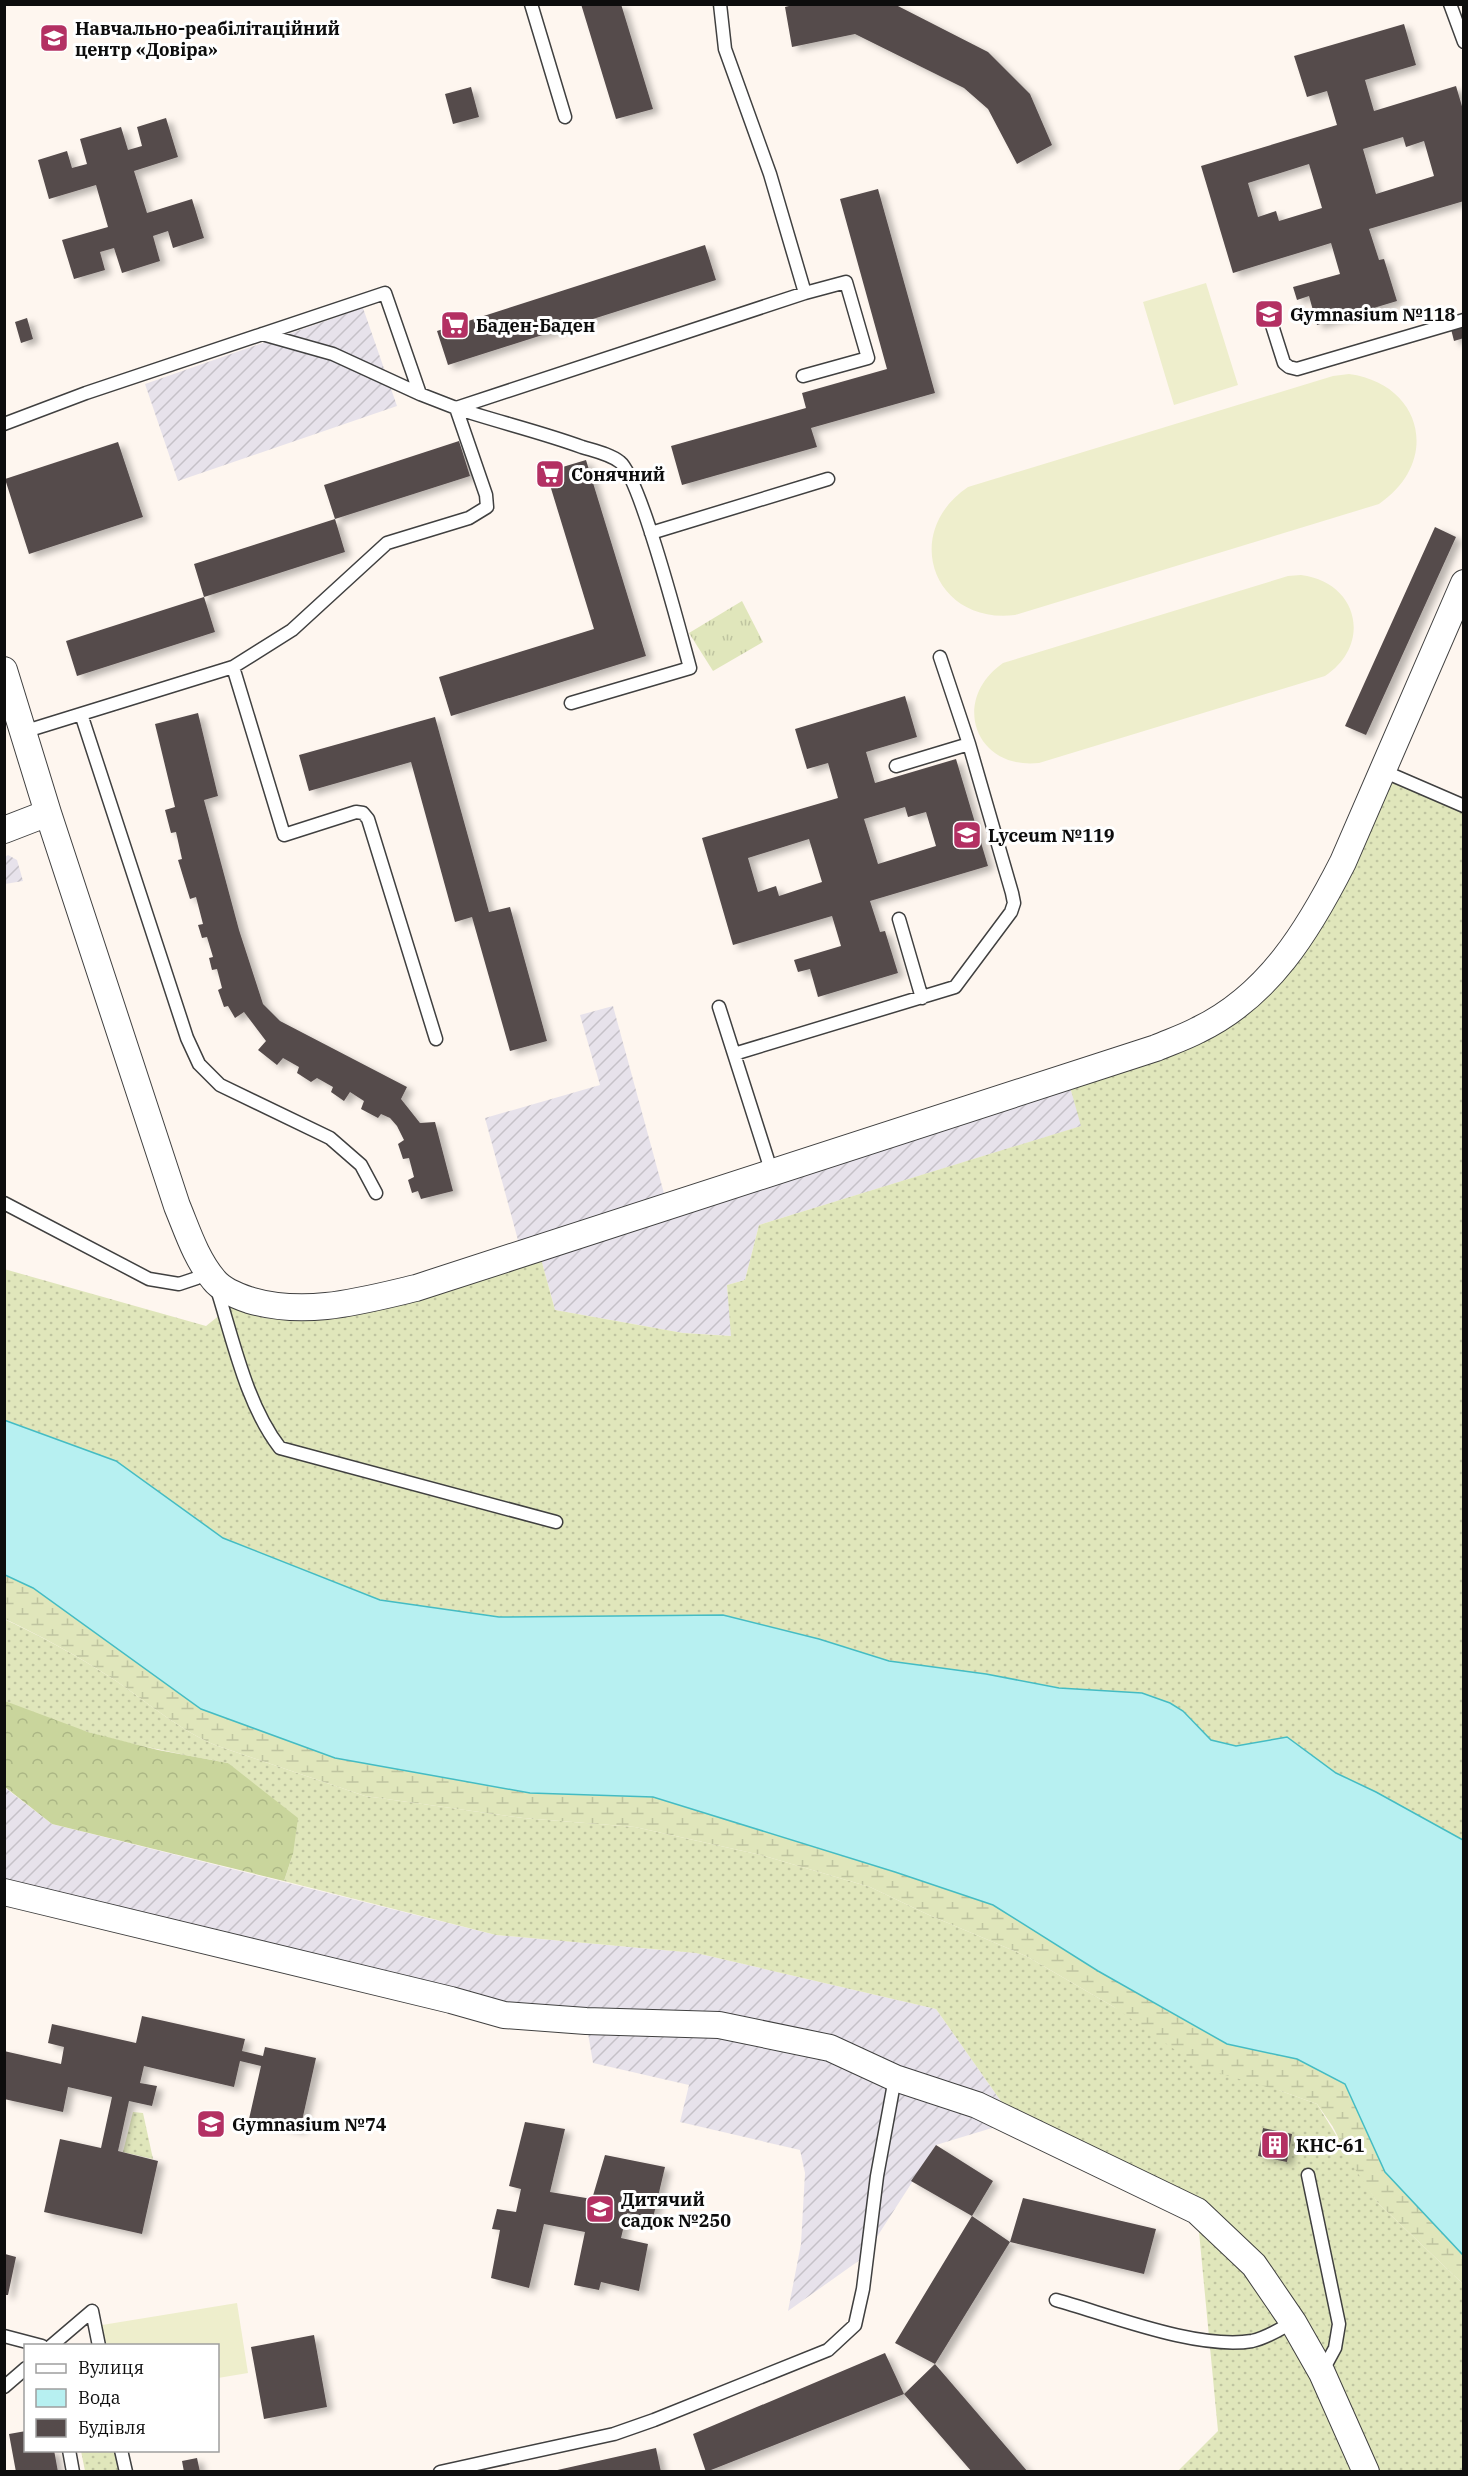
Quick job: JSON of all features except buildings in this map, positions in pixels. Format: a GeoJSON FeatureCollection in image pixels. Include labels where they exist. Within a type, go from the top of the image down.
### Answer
{"type":"FeatureCollection","features":[{"type":"Feature","properties":{"kind":"street"},"geometry":{"type":"LineString","coordinates":[[4,670],[48,813],[177,1206],[194,1247],[210,1274],[236,1296],[264,1304],[310,1309],[353,1303],[416,1288],[1156,1048],[1200,1029],[1238,1005],[1292,951],[1321,905],[1343,862],[1464,583]]}},
{"type":"Feature","properties":{"kind":"street"},"geometry":{"type":"LineString","coordinates":[[4,830],[48,813]]}},
{"type":"Feature","properties":{"kind":"street"},"geometry":{"type":"LineString","coordinates":[[4,1892],[451,2000],[504,2015],[586,2021],[719,2025],[830,2048],[895,2079],[977,2105],[1197,2211],[1254,2265],[1293,2322],[1322,2373],[1366,2472]]}},
{"type":"Feature","properties":{"kind":"lane"},"geometry":{"type":"LineString","coordinates":[[531,4],[565,117]]}},
{"type":"Feature","properties":{"kind":"lane"},"geometry":{"type":"LineString","coordinates":[[720,4],[725,49],[770,174],[806,293]]}},
{"type":"Feature","properties":{"kind":"lane"},"geometry":{"type":"LineString","coordinates":[[1450,4],[1464,42]]}},
{"type":"Feature","properties":{"kind":"lane"},"geometry":{"type":"LineString","coordinates":[[456,408],[806,293],[846,282],[868,357],[803,376]]}},
{"type":"Feature","properties":{"kind":"lane"},"geometry":{"type":"LineString","coordinates":[[4,424],[86,393],[385,293],[420,393]]}},
{"type":"Feature","properties":{"kind":"lane"},"geometry":{"type":"LineString","coordinates":[[1270,319],[1284,363],[1297,369],[1464,320]]}},
{"type":"Feature","properties":{"kind":"lane"},"geometry":{"type":"LineString","coordinates":[[262,334],[333,354],[456,408],[547,434],[622,463],[629,472],[651,532],[690,668],[571,703]]}},
{"type":"Feature","properties":{"kind":"lane"},"geometry":{"type":"LineString","coordinates":[[23,732],[233,667],[292,630],[387,543],[469,518],[487,507],[486,495],[456,408]]}},
{"type":"Feature","properties":{"kind":"lane"},"geometry":{"type":"LineString","coordinates":[[651,532],[828,479]]}},
{"type":"Feature","properties":{"kind":"lane"},"geometry":{"type":"LineString","coordinates":[[734,1054],[955,987],[1011,912],[1014,903],[969,744],[940,657]]}},
{"type":"Feature","properties":{"kind":"lane"},"geometry":{"type":"LineString","coordinates":[[233,667],[284,835],[356,812],[363,813],[368,819],[436,1039]]}},
{"type":"Feature","properties":{"kind":"lane"},"geometry":{"type":"LineString","coordinates":[[81,714],[187,1038],[199,1064],[220,1085],[330,1138],[361,1165],[376,1193]]}},
{"type":"Feature","properties":{"kind":"lane"},"geometry":{"type":"LineString","coordinates":[[896,766],[969,744]]}},
{"type":"Feature","properties":{"kind":"lane"},"geometry":{"type":"LineString","coordinates":[[1383,771],[1464,806]]}},
{"type":"Feature","properties":{"kind":"lane"},"geometry":{"type":"LineString","coordinates":[[899,919],[922,998]]}},
{"type":"Feature","properties":{"kind":"lane"},"geometry":{"type":"LineString","coordinates":[[719,1007],[772,1173]]}},
{"type":"Feature","properties":{"kind":"lane"},"geometry":{"type":"LineString","coordinates":[[4,1203],[149,1279],[179,1284],[210,1274],[255,1404],[268,1432],[280,1448],[556,1522]]}},
{"type":"Feature","properties":{"kind":"lane"},"geometry":{"type":"LineString","coordinates":[[440,2472],[614,2434],[828,2350],[855,2325],[863,2289],[877,2176],[895,2079]]}},
{"type":"Feature","properties":{"kind":"lane"},"geometry":{"type":"LineString","coordinates":[[1308,2175],[1340,2324],[1335,2348],[1322,2373]]}},
{"type":"Feature","properties":{"kind":"lane"},"geometry":{"type":"LineString","coordinates":[[1056,2300],[1183,2336],[1230,2344],[1254,2341],[1293,2322]]}},
{"type":"Feature","properties":{"kind":"lane"},"geometry":{"type":"LineString","coordinates":[[53,2344],[92,2311],[99,2344]]}},
{"type":"Feature","properties":{"kind":"lane"},"geometry":{"type":"LineString","coordinates":[[4,2336],[34,2344]]}},
{"type":"Feature","properties":{"kind":"lane"},"geometry":{"type":"LineString","coordinates":[[4,2387],[24,2370]]}},
{"type":"Feature","properties":{"kind":"lane"},"geometry":{"type":"LineString","coordinates":[[69,2452],[73,2472]]}},
{"type":"Feature","properties":{"kind":"lane"},"geometry":{"type":"LineString","coordinates":[[121,2452],[126,2472]]}},
{"type":"Feature","properties":{"kind":"shaded area"},"geometry":{"type":"Polygon","coordinates":[[[363,308],[397,406],[178,481],[145,384],[363,308]]]}},
{"type":"Feature","properties":{"kind":"shaded area"},"geometry":{"type":"Polygon","coordinates":[[[8,855],[17,860],[23,881],[5,884],[5,857],[8,855]]]}},
{"type":"Feature","properties":{"kind":"shaded area"},"geometry":{"type":"Polygon","coordinates":[[[613,1006],[665,1197],[519,1244],[485,1118],[600,1085],[580,1015],[613,1006]]]}},
{"type":"Feature","properties":{"kind":"shaded area"},"geometry":{"type":"Polygon","coordinates":[[[1070,1087],[1082,1126],[759,1225],[745,1280],[727,1285],[732,1336],[683,1333],[555,1310],[541,1259],[1070,1087]]]}},
{"type":"Feature","properties":{"kind":"shaded area"},"geometry":{"type":"Polygon","coordinates":[[[4,1787],[52,1824],[496,1935],[696,1953],[936,2009],[1015,2121],[936,2145],[864,2257],[788,2311],[801,2244],[805,2173],[800,2150],[680,2122],[689,2085],[593,2063],[586,2021],[5,1892],[4,1787]]]}},
{"type":"Feature","properties":{"kind":"green space"},"geometry":{"type":"Polygon","coordinates":[[[1206,283],[1238,385],[1174,405],[1143,302],[1206,283]]]}},
{"type":"Feature","properties":{"kind":"green space"},"geometry":{"type":"Polygon","coordinates":[[[1349,374],[1374,381],[1394,393],[1407,408],[1415,427],[1416,447],[1411,467],[1399,487],[1379,504],[1015,615],[987,614],[964,606],[947,591],[936,572],[932,550],[935,528],[947,506],[968,487],[1333,376],[1349,374]]]}},
{"type":"Feature","properties":{"kind":"green space"},"geometry":{"type":"Polygon","coordinates":[[[1301,575],[1320,580],[1336,589],[1346,602],[1352,616],[1354,632],[1350,648],[1340,663],[1325,676],[1039,763],[1017,762],[999,756],[986,744],[977,730],[974,713],[977,695],[987,678],[1003,663],[1288,576],[1301,575]]]}},
{"type":"Feature","properties":{"kind":"green space"},"geometry":{"type":"Polygon","coordinates":[[[742,601],[763,642],[713,671],[689,633],[742,601]]]}},
{"type":"Feature","properties":{"kind":"green space"},"geometry":{"type":"Polygon","coordinates":[[[1390,780],[1463,813],[1463,1840],[1376,1792],[1336,1773],[1287,1737],[1236,1746],[1211,1740],[1183,1711],[986,1674],[889,1661],[819,1639],[723,1615],[499,1617],[380,1600],[223,1538],[116,1461],[5,1420],[4,1269],[206,1326],[230,1307],[264,1318],[310,1320],[353,1315],[541,1259],[555,1310],[683,1333],[731,1336],[727,1285],[745,1280],[759,1225],[1081,1126],[1070,1087],[1242,1014],[1390,780]]]}},
{"type":"Feature","properties":{"kind":"green space"},"geometry":{"type":"Polygon","coordinates":[[[4,1575],[33,1588],[201,1709],[335,1758],[530,1793],[653,1797],[993,1905],[1098,1971],[1227,2044],[1297,2059],[1346,2084],[1385,2172],[1463,2255],[1463,2284],[1377,2202],[1351,2163],[1333,2127],[1317,2104],[1201,2068],[1114,2007],[1026,1956],[870,1887],[761,1855],[635,1827],[523,1818],[365,1796],[215,1745],[174,1722],[84,1661],[5,1619],[4,1575]]]}},
{"type":"Feature","properties":{"kind":"green space"},"geometry":{"type":"Polygon","coordinates":[[[4,1619],[84,1661],[174,1722],[215,1745],[365,1796],[523,1818],[635,1827],[761,1855],[870,1887],[1026,1956],[1114,2007],[1281,2091],[1317,2104],[1377,2202],[1463,2284],[1463,2471],[1178,2471],[1218,2431],[1197,2211],[1015,2121],[936,2009],[696,1953],[496,1935],[284,1881],[293,1854],[228,1763],[114,1739],[59,1723],[5,1701],[4,1619]]]}},
{"type":"Feature","properties":{"kind":"green space"},"geometry":{"type":"Polygon","coordinates":[[[5,1701],[88,1732],[158,1750],[228,1763],[298,1818],[293,1854],[284,1881],[52,1824],[5,1787],[5,1701]]]}},
{"type":"Feature","properties":{"kind":"green space"},"geometry":{"type":"Polygon","coordinates":[[[133,2112],[143,2113],[153,2159],[123,2152],[133,2112]]]}},
{"type":"Feature","properties":{"kind":"green space"},"geometry":{"type":"Polygon","coordinates":[[[237,2303],[248,2373],[219,2378],[219,2344],[106,2344],[102,2325],[237,2303]]]}},
{"type":"Feature","properties":{"kind":"green space"},"geometry":{"type":"Polygon","coordinates":[[[81,2452],[115,2452],[119,2471],[85,2471],[81,2452]]]}},
{"type":"Feature","properties":{"kind":"water"},"geometry":{"type":"Polygon","coordinates":[[[4,1420],[116,1461],[223,1538],[380,1600],[499,1617],[723,1615],[819,1639],[889,1661],[986,1674],[1059,1688],[1142,1693],[1170,1703],[1183,1711],[1211,1740],[1236,1746],[1287,1737],[1336,1773],[1376,1792],[1463,1840],[1463,2255],[1385,2172],[1345,2084],[1297,2059],[1227,2044],[1098,1971],[993,1905],[653,1797],[530,1793],[335,1758],[201,1709],[33,1588],[5,1575],[4,1420]]]}},
{"type":"Feature","properties":{"kind":"place","name":"Навчально-реабілітаційний центр «Довіра»"},"geometry":{"type":"Point","coordinates":[54,38]}},
{"type":"Feature","properties":{"kind":"place","name":"Gymnasium №118"},"geometry":{"type":"Point","coordinates":[1269,314]}},
{"type":"Feature","properties":{"kind":"place","name":"Баден-Баден"},"geometry":{"type":"Point","coordinates":[455,325]}},
{"type":"Feature","properties":{"kind":"place","name":"Сонячний"},"geometry":{"type":"Point","coordinates":[550,474]}},
{"type":"Feature","properties":{"kind":"place","name":"Lyceum №119"},"geometry":{"type":"Point","coordinates":[967,835]}},
{"type":"Feature","properties":{"kind":"place","name":"Gymnasium №74"},"geometry":{"type":"Point","coordinates":[211,2124]}},
{"type":"Feature","properties":{"kind":"place","name":"КНС-61"},"geometry":{"type":"Point","coordinates":[1275,2145]}},
{"type":"Feature","properties":{"kind":"place","name":"Дитячий садок №250"},"geometry":{"type":"Point","coordinates":[600,2209]}}]}
